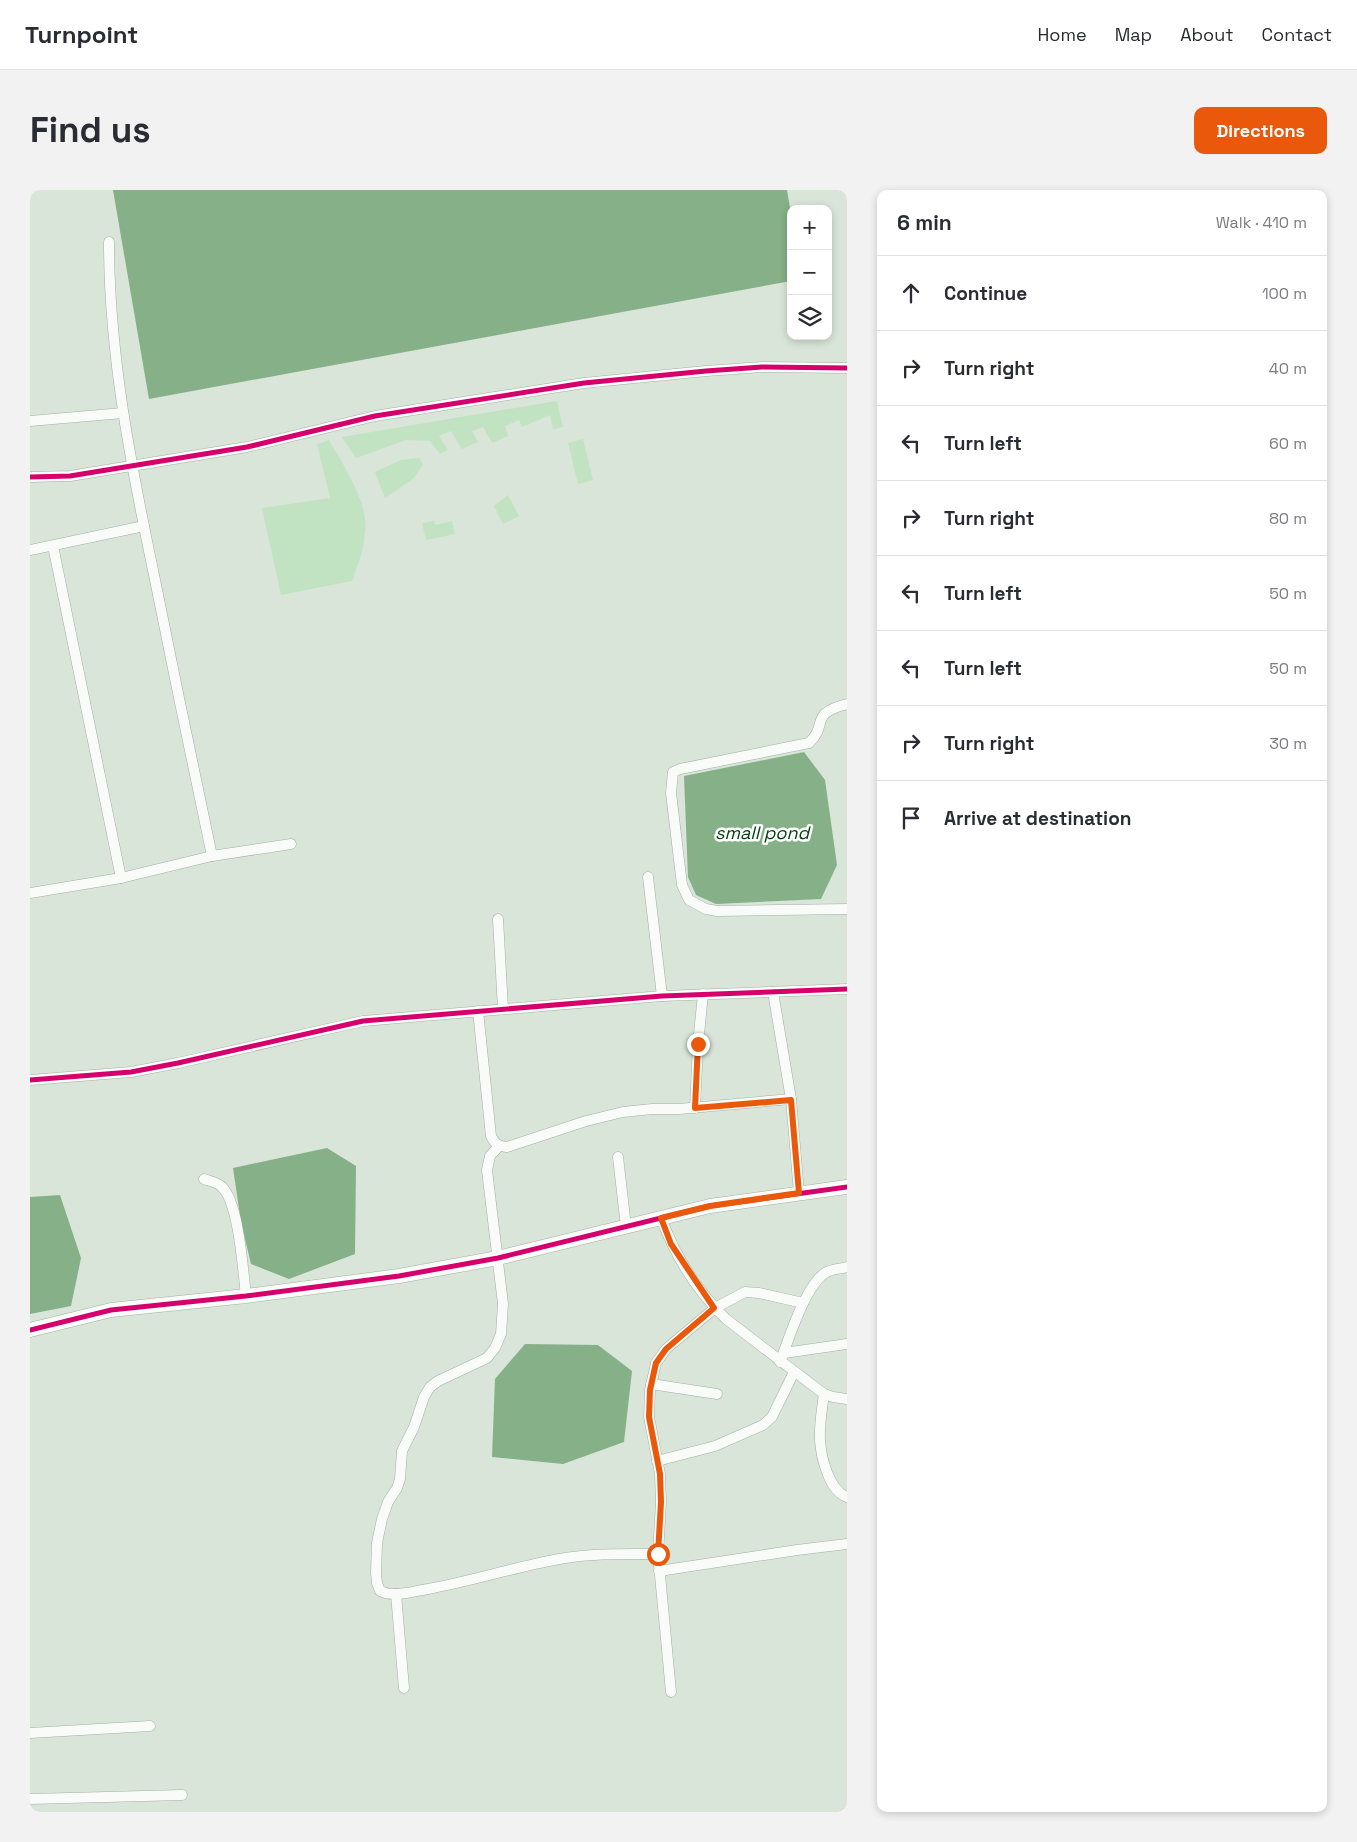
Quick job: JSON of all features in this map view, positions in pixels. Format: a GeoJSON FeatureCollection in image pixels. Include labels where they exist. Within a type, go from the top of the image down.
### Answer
{"type":"FeatureCollection","features":[{"type":"Feature","properties":{"kind":"street"},"geometry":{"type":"LineString","coordinates":[[110,242],[109,288],[112,331],[123,413],[144,526],[212,856]]}},
{"type":"Feature","properties":{"kind":"street"},"geometry":{"type":"LineString","coordinates":[[30,476],[70,476],[247,448],[376,416],[584,383],[706,370],[847,368]]}},
{"type":"Feature","properties":{"kind":"street"},"geometry":{"type":"LineString","coordinates":[[30,420],[123,413]]}},
{"type":"Feature","properties":{"kind":"street"},"geometry":{"type":"LineString","coordinates":[[30,550],[144,526]]}},
{"type":"Feature","properties":{"kind":"street"},"geometry":{"type":"LineString","coordinates":[[53,546],[121,878]]}},
{"type":"Feature","properties":{"kind":"street"},"geometry":{"type":"LineString","coordinates":[[847,704],[827,711],[822,717],[815,738],[810,743],[680,768],[673,772],[671,793],[682,885],[689,900],[706,909],[717,911],[847,909]]}},
{"type":"Feature","properties":{"kind":"street"},"geometry":{"type":"LineString","coordinates":[[30,893],[121,878],[212,856],[291,844]]}},
{"type":"Feature","properties":{"kind":"street"},"geometry":{"type":"LineString","coordinates":[[648,877],[662,996]]}},
{"type":"Feature","properties":{"kind":"street"},"geometry":{"type":"LineString","coordinates":[[498,919],[503,1009]]}},
{"type":"Feature","properties":{"kind":"street"},"geometry":{"type":"LineString","coordinates":[[30,1080],[131,1072],[363,1021],[662,996],[847,989]]}},
{"type":"Feature","properties":{"kind":"street"},"geometry":{"type":"LineString","coordinates":[[773,992],[791,1100],[799,1193]]}},
{"type":"Feature","properties":{"kind":"street"},"geometry":{"type":"LineString","coordinates":[[695,1108],[703,994]]}},
{"type":"Feature","properties":{"kind":"street"},"geometry":{"type":"LineString","coordinates":[[478,1011],[491,1136],[499,1146],[507,1147],[586,1121],[623,1112],[791,1100]]}},
{"type":"Feature","properties":{"kind":"street"},"geometry":{"type":"LineString","coordinates":[[499,1146],[490,1156],[488,1170],[503,1304],[501,1334],[495,1348],[487,1358],[438,1381],[430,1387],[424,1397],[414,1427],[402,1450],[400,1479],[397,1488],[388,1502],[382,1519],[377,1544],[376,1583],[380,1591],[387,1595],[447,1586],[560,1559],[599,1554],[658,1554]]}},
{"type":"Feature","properties":{"kind":"street"},"geometry":{"type":"LineString","coordinates":[[618,1157],[626,1227]]}},
{"type":"Feature","properties":{"kind":"street"},"geometry":{"type":"LineString","coordinates":[[204,1179],[223,1187],[228,1196],[239,1240],[246,1296]]}},
{"type":"Feature","properties":{"kind":"street"},"geometry":{"type":"LineString","coordinates":[[30,1330],[111,1310],[246,1296],[400,1276],[498,1258],[710,1206],[847,1187]]}},
{"type":"Feature","properties":{"kind":"street"},"geometry":{"type":"LineString","coordinates":[[661,1218],[671,1244],[714,1308],[726,1320],[782,1358],[794,1372],[824,1394],[847,1399]]}},
{"type":"Feature","properties":{"kind":"street"},"geometry":{"type":"LineString","coordinates":[[782,1358],[803,1303],[816,1279],[827,1271],[847,1267]]}},
{"type":"Feature","properties":{"kind":"street"},"geometry":{"type":"LineString","coordinates":[[671,1692],[658,1554],[661,1502],[657,1461],[649,1417],[651,1384],[656,1363],[666,1349],[714,1308],[740,1294],[751,1292],[803,1303]]}},
{"type":"Feature","properties":{"kind":"street"},"geometry":{"type":"LineString","coordinates":[[782,1358],[847,1344]]}},
{"type":"Feature","properties":{"kind":"street"},"geometry":{"type":"LineString","coordinates":[[657,1461],[715,1446],[763,1425],[772,1417],[794,1372]]}},
{"type":"Feature","properties":{"kind":"street"},"geometry":{"type":"LineString","coordinates":[[651,1384],[717,1394]]}},
{"type":"Feature","properties":{"kind":"street"},"geometry":{"type":"LineString","coordinates":[[824,1394],[820,1439],[824,1466],[836,1490],[847,1497]]}},
{"type":"Feature","properties":{"kind":"street"},"geometry":{"type":"LineString","coordinates":[[659,1571],[847,1544]]}},
{"type":"Feature","properties":{"kind":"street"},"geometry":{"type":"LineString","coordinates":[[396,1594],[404,1688]]}},
{"type":"Feature","properties":{"kind":"street"},"geometry":{"type":"LineString","coordinates":[[30,1733],[150,1726]]}},
{"type":"Feature","properties":{"kind":"street"},"geometry":{"type":"LineString","coordinates":[[30,1799],[182,1795]]}},
{"type":"Feature","properties":{"kind":"shaded area"},"geometry":{"type":"Polygon","coordinates":[[[557,401],[563,427],[553,429],[550,415],[522,427],[519,420],[505,426],[508,436],[492,443],[483,427],[472,431],[478,442],[462,449],[451,431],[439,436],[448,450],[440,454],[430,441],[406,440],[356,458],[342,437],[557,401]]]}},
{"type":"Feature","properties":{"kind":"shaded area"},"geometry":{"type":"Polygon","coordinates":[[[583,439],[593,480],[578,484],[568,443],[583,439]]]}},
{"type":"Feature","properties":{"kind":"shaded area"},"geometry":{"type":"Polygon","coordinates":[[[329,440],[354,484],[363,509],[365,532],[360,557],[352,581],[281,595],[262,508],[330,498],[317,444],[329,440]]]}},
{"type":"Feature","properties":{"kind":"shaded area"},"geometry":{"type":"Polygon","coordinates":[[[419,458],[423,464],[414,478],[385,498],[375,472],[401,460],[419,458]]]}},
{"type":"Feature","properties":{"kind":"shaded area"},"geometry":{"type":"Polygon","coordinates":[[[508,495],[519,516],[503,524],[494,506],[508,495]]]}},
{"type":"Feature","properties":{"kind":"shaded area"},"geometry":{"type":"Polygon","coordinates":[[[434,521],[435,525],[452,521],[455,534],[426,540],[422,523],[434,521]]]}},
{"type":"Feature","properties":{"kind":"water"},"geometry":{"type":"Polygon","coordinates":[[[113,190],[787,190],[790,205],[787,205],[787,282],[149,399],[113,190]]]}},
{"type":"Feature","properties":{"kind":"water","name":"small pond"},"geometry":{"type":"Polygon","coordinates":[[[804,752],[825,780],[837,865],[821,899],[716,904],[696,895],[688,877],[684,776],[804,752]]]}},
{"type":"Feature","properties":{"kind":"water"},"geometry":{"type":"Polygon","coordinates":[[[327,1148],[356,1166],[355,1254],[289,1279],[251,1264],[241,1222],[233,1168],[327,1148]]]}},
{"type":"Feature","properties":{"kind":"water"},"geometry":{"type":"Polygon","coordinates":[[[60,1195],[81,1258],[71,1306],[30,1314],[30,1197],[60,1195]]]}},
{"type":"Feature","properties":{"kind":"water"},"geometry":{"type":"Polygon","coordinates":[[[525,1344],[598,1345],[632,1371],[624,1442],[563,1464],[492,1457],[495,1379],[525,1344]]]}},
{"type":"Feature","properties":{"kind":"cycle path"},"geometry":{"type":"LineString","coordinates":[[30,477],[70,476],[247,447],[375,416],[584,383],[762,367],[847,368]]}},
{"type":"Feature","properties":{"kind":"cycle path"},"geometry":{"type":"LineString","coordinates":[[30,1080],[131,1072],[363,1021],[662,996],[847,989]]}},
{"type":"Feature","properties":{"kind":"cycle path"},"geometry":{"type":"LineString","coordinates":[[30,1330],[111,1310],[246,1296],[399,1276],[498,1258],[710,1206],[847,1187]]}},
{"type":"Feature","properties":{"kind":"route"},"geometry":{"type":"LineString","coordinates":[[658,1554],[661,1502],[660,1474],[649,1417],[650,1390],[656,1363],[666,1349],[714,1308],[671,1244],[661,1218],[710,1206],[799,1193],[791,1100],[695,1108],[698,1044]]}}]}
